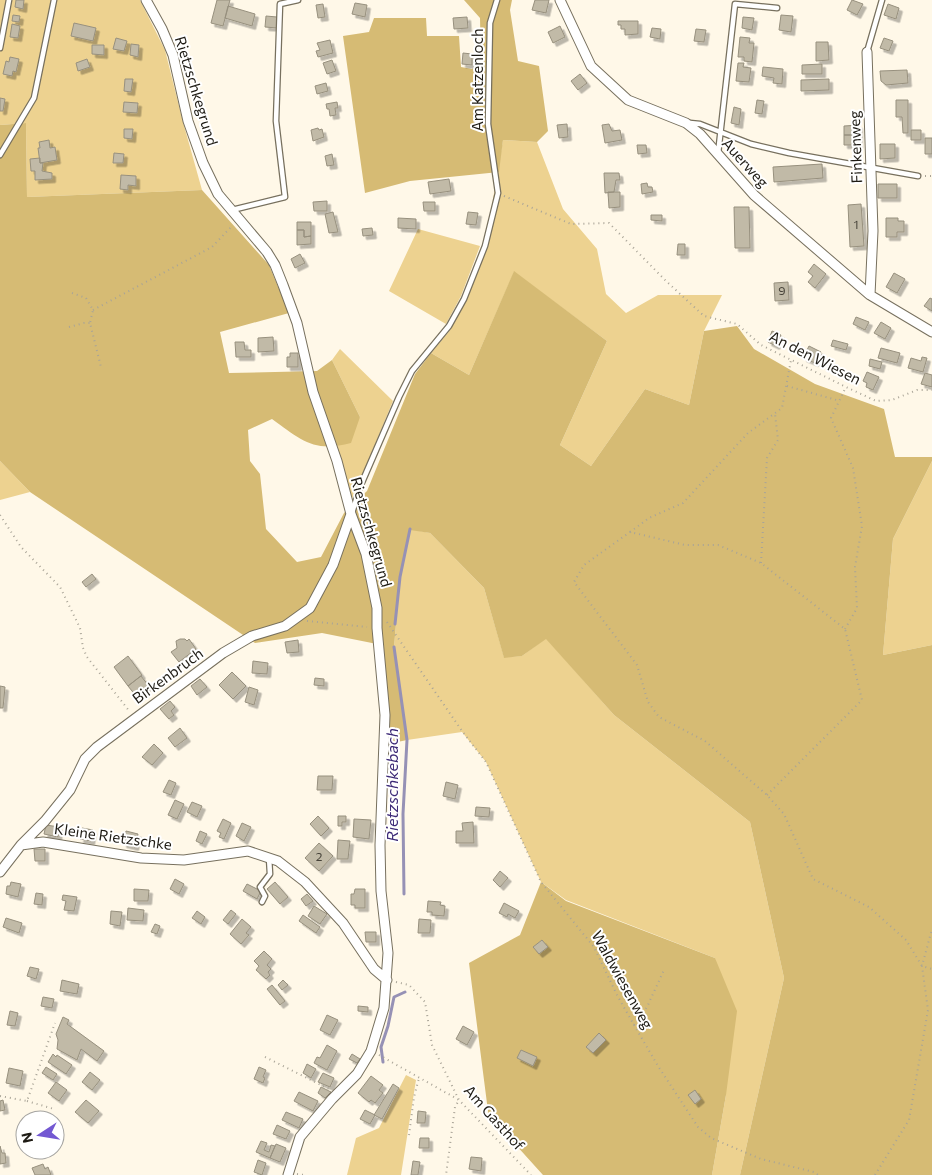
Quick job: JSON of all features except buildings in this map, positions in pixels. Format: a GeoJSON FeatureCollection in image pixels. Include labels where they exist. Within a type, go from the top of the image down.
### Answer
{"type":"FeatureCollection","features":[{"type":"Feature","properties":{"kind":"street","name":"Rietzschkegrund"},"geometry":{"type":"LineString","coordinates":[[146,0],[162,29],[172,55],[188,121],[203,163],[218,194],[267,252],[275,265],[283,285],[297,323],[313,392],[366,554],[377,608],[385,715],[380,845],[381,890],[388,953],[384,1008],[371,1051],[357,1074],[332,1099],[300,1137],[288,1175]]}},
{"type":"Feature","properties":{"kind":"street","name":"Auerweg"},"geometry":{"type":"LineString","coordinates":[[560,0],[591,66],[628,100],[686,123],[700,134],[754,195],[870,295],[932,332]]}},
{"type":"Feature","properties":{"kind":"street","name":"Finkenweg"},"geometry":{"type":"LineString","coordinates":[[867,52],[873,231],[870,295]]}},
{"type":"Feature","properties":{"kind":"street","name":"Birkenbruch"},"geometry":{"type":"LineString","coordinates":[[0,872],[21,845],[45,821],[70,790],[85,759],[97,747],[223,653],[252,636],[285,626],[310,608],[333,565],[352,514]]}},
{"type":"Feature","properties":{"kind":"street","name":"Kleine Rietzschke"},"geometry":{"type":"LineString","coordinates":[[21,845],[43,842],[141,858],[184,860],[248,851],[278,861],[305,882],[343,923],[374,969],[386,980]]}},
{"type":"Feature","properties":{"kind":"lane"},"geometry":{"type":"LineString","coordinates":[[0,48],[9,0]]}},
{"type":"Feature","properties":{"kind":"lane"},"geometry":{"type":"LineString","coordinates":[[0,155],[34,98],[54,0]]}},
{"type":"Feature","properties":{"kind":"lane"},"geometry":{"type":"LineString","coordinates":[[230,210],[286,197],[276,121],[280,4],[298,0]]}},
{"type":"Feature","properties":{"kind":"lane","name":"Am Katzenloch"},"geometry":{"type":"LineString","coordinates":[[352,514],[364,478],[399,397],[412,371],[449,326],[464,299],[485,246],[498,193],[488,124],[490,23],[497,0]]}},
{"type":"Feature","properties":{"kind":"lane","name":"Finkenweg"},"geometry":{"type":"LineString","coordinates":[[867,52],[882,0]]}},
{"type":"Feature","properties":{"kind":"lane"},"geometry":{"type":"LineString","coordinates":[[718,155],[735,4],[777,8]]}},
{"type":"Feature","properties":{"kind":"lane"},"geometry":{"type":"LineString","coordinates":[[686,123],[700,124],[751,144],[789,153],[918,176]]}},
{"type":"Feature","properties":{"kind":"lane"},"geometry":{"type":"LineString","coordinates":[[262,902],[266,896],[260,887],[270,874],[269,858]]}},
{"type":"Feature","properties":{"kind":"path","name":"An den Wiesen"},"geometry":{"type":"LineString","coordinates":[[498,193],[571,224],[609,223],[666,281],[704,316],[737,324],[761,345],[846,387],[884,402],[917,390],[932,390]]}},
{"type":"Feature","properties":{"kind":"path"},"geometry":{"type":"LineString","coordinates":[[93,310],[212,248],[238,219]]}},
{"type":"Feature","properties":{"kind":"path"},"geometry":{"type":"LineString","coordinates":[[72,293],[86,298],[93,310],[90,324],[101,367]]}},
{"type":"Feature","properties":{"kind":"path"},"geometry":{"type":"LineString","coordinates":[[70,328],[84,323],[90,324]]}},
{"type":"Feature","properties":{"kind":"path"},"geometry":{"type":"LineString","coordinates":[[792,360],[782,408],[748,433],[683,503],[649,518],[584,566],[574,582],[637,665],[648,702],[659,717],[706,741],[767,796],[784,814],[813,879],[869,907],[906,940],[922,966],[932,969]]}},
{"type":"Feature","properties":{"kind":"path"},"geometry":{"type":"LineString","coordinates":[[787,386],[840,401]]}},
{"type":"Feature","properties":{"kind":"path"},"geometry":{"type":"LineString","coordinates":[[845,629],[857,608],[855,567],[862,526],[853,468],[831,418],[846,387]]}},
{"type":"Feature","properties":{"kind":"path"},"geometry":{"type":"LineString","coordinates":[[760,562],[767,458],[778,440],[775,414]]}},
{"type":"Feature","properties":{"kind":"path"},"geometry":{"type":"LineString","coordinates":[[0,515],[21,547],[60,587],[80,628],[83,648],[87,657],[135,718]]}},
{"type":"Feature","properties":{"kind":"path"},"geometry":{"type":"LineString","coordinates":[[630,532],[685,545],[718,544],[760,562],[845,629],[862,700],[767,796]]}},
{"type":"Feature","properties":{"kind":"path","name":"Waldwiesenweg"},"geometry":{"type":"LineString","coordinates":[[377,608],[462,731],[486,762],[541,882],[594,947],[634,1025],[698,1127],[712,1138],[761,1159],[814,1172],[818,1175]]}},
{"type":"Feature","properties":{"kind":"path"},"geometry":{"type":"LineString","coordinates":[[294,620],[377,628]]}},
{"type":"Feature","properties":{"kind":"path"},"geometry":{"type":"LineString","coordinates":[[875,1175],[909,1120],[928,1010],[922,966],[932,929]]}},
{"type":"Feature","properties":{"kind":"path"},"geometry":{"type":"LineString","coordinates":[[634,1025],[647,1007],[664,970]]}},
{"type":"Feature","properties":{"kind":"path","name":"Am Gasthof"},"geometry":{"type":"LineString","coordinates":[[386,980],[409,985],[425,1002],[432,1045],[459,1100],[531,1175]]}},
{"type":"Feature","properties":{"kind":"path"},"geometry":{"type":"LineString","coordinates":[[27,1101],[55,1023]]}},
{"type":"Feature","properties":{"kind":"path"},"geometry":{"type":"LineString","coordinates":[[371,1051],[459,1100],[455,1107],[446,1175]]}},
{"type":"Feature","properties":{"kind":"path"},"geometry":{"type":"LineString","coordinates":[[265,1057],[334,1092]]}},
{"type":"Feature","properties":{"kind":"path"},"geometry":{"type":"LineString","coordinates":[[409,1135],[414,1097],[419,1078]]}},
{"type":"Feature","properties":{"kind":"path"},"geometry":{"type":"LineString","coordinates":[[0,1096],[54,1109]]}},
{"type":"Feature","properties":{"kind":"shaded area"},"geometry":{"type":"Polygon","coordinates":[[[0,0],[140,0],[165,50],[202,190],[27,197],[26,123],[0,125],[0,0]]]}},
{"type":"Feature","properties":{"kind":"shaded area"},"geometry":{"type":"Polygon","coordinates":[[[464,0],[512,0],[510,10],[518,61],[539,66],[548,131],[537,142],[503,140],[499,172],[410,181],[365,193],[343,36],[369,32],[374,18],[426,18],[427,36],[459,36],[461,67],[472,69],[481,63],[480,18],[464,0]]]}},
{"type":"Feature","properties":{"kind":"shaded area"},"geometry":{"type":"Polygon","coordinates":[[[26,123],[27,197],[202,190],[269,265],[289,313],[220,332],[229,373],[317,371],[332,360],[360,417],[351,443],[327,446],[308,443],[272,419],[248,430],[250,461],[260,474],[266,529],[297,562],[321,557],[344,513],[367,491],[415,374],[431,353],[469,375],[514,271],[607,341],[560,445],[591,466],[645,389],[689,405],[704,331],[737,326],[754,349],[815,384],[884,409],[895,457],[932,457],[932,461],[893,539],[883,655],[932,645],[932,1175],[740,1175],[784,978],[750,822],[614,715],[546,639],[522,656],[504,658],[484,588],[430,533],[410,530],[400,577],[394,647],[407,740],[383,745],[377,644],[322,633],[255,643],[30,492],[0,461],[0,125],[26,123]]]}},
{"type":"Feature","properties":{"kind":"shaded area"},"geometry":{"type":"Polygon","coordinates":[[[503,140],[537,142],[563,209],[597,249],[606,294],[626,313],[658,295],[722,295],[704,331],[689,405],[645,389],[591,466],[560,445],[607,341],[514,272],[469,375],[431,353],[451,329],[449,326],[464,299],[485,246],[503,140]]]}},
{"type":"Feature","properties":{"kind":"shaded area"},"geometry":{"type":"Polygon","coordinates":[[[418,229],[480,246],[461,296],[446,324],[389,291],[418,229]]]}},
{"type":"Feature","properties":{"kind":"shaded area"},"geometry":{"type":"Polygon","coordinates":[[[340,349],[393,401],[351,500],[336,447],[360,417],[332,360],[340,349]]]}},
{"type":"Feature","properties":{"kind":"shaded area"},"geometry":{"type":"Polygon","coordinates":[[[0,461],[30,492],[0,500],[0,461]]]}},
{"type":"Feature","properties":{"kind":"shaded area"},"geometry":{"type":"Polygon","coordinates":[[[932,461],[932,645],[883,655],[893,539],[932,461]]]}},
{"type":"Feature","properties":{"kind":"shaded area"},"geometry":{"type":"Polygon","coordinates":[[[410,529],[430,533],[484,588],[504,657],[522,656],[546,638],[614,715],[750,822],[784,978],[740,1175],[712,1175],[726,1095],[715,958],[566,900],[541,882],[486,762],[462,732],[407,740],[394,647],[400,577],[410,529]]]}},
{"type":"Feature","properties":{"kind":"shaded area"},"geometry":{"type":"Polygon","coordinates":[[[541,882],[566,901],[715,958],[737,1011],[726,1095],[712,1175],[543,1175],[506,1134],[489,1119],[469,963],[520,935],[541,882]]]}},
{"type":"Feature","properties":{"kind":"shaded area"},"geometry":{"type":"Polygon","coordinates":[[[406,1075],[416,1080],[401,1175],[347,1175],[356,1138],[379,1128],[406,1075]]]}},
{"type":"Feature","properties":{"kind":"waterway","name":"Rietzschkebach"},"geometry":{"type":"LineString","coordinates":[[395,624],[400,577],[410,529]]}},
{"type":"Feature","properties":{"kind":"waterway","name":"Rietzschkebach"},"geometry":{"type":"LineString","coordinates":[[394,647],[407,740],[403,814],[404,894]]}},
{"type":"Feature","properties":{"kind":"waterway","name":"Rietzschkebach"},"geometry":{"type":"LineString","coordinates":[[383,1062],[381,1047],[394,997],[405,992]]}}]}
